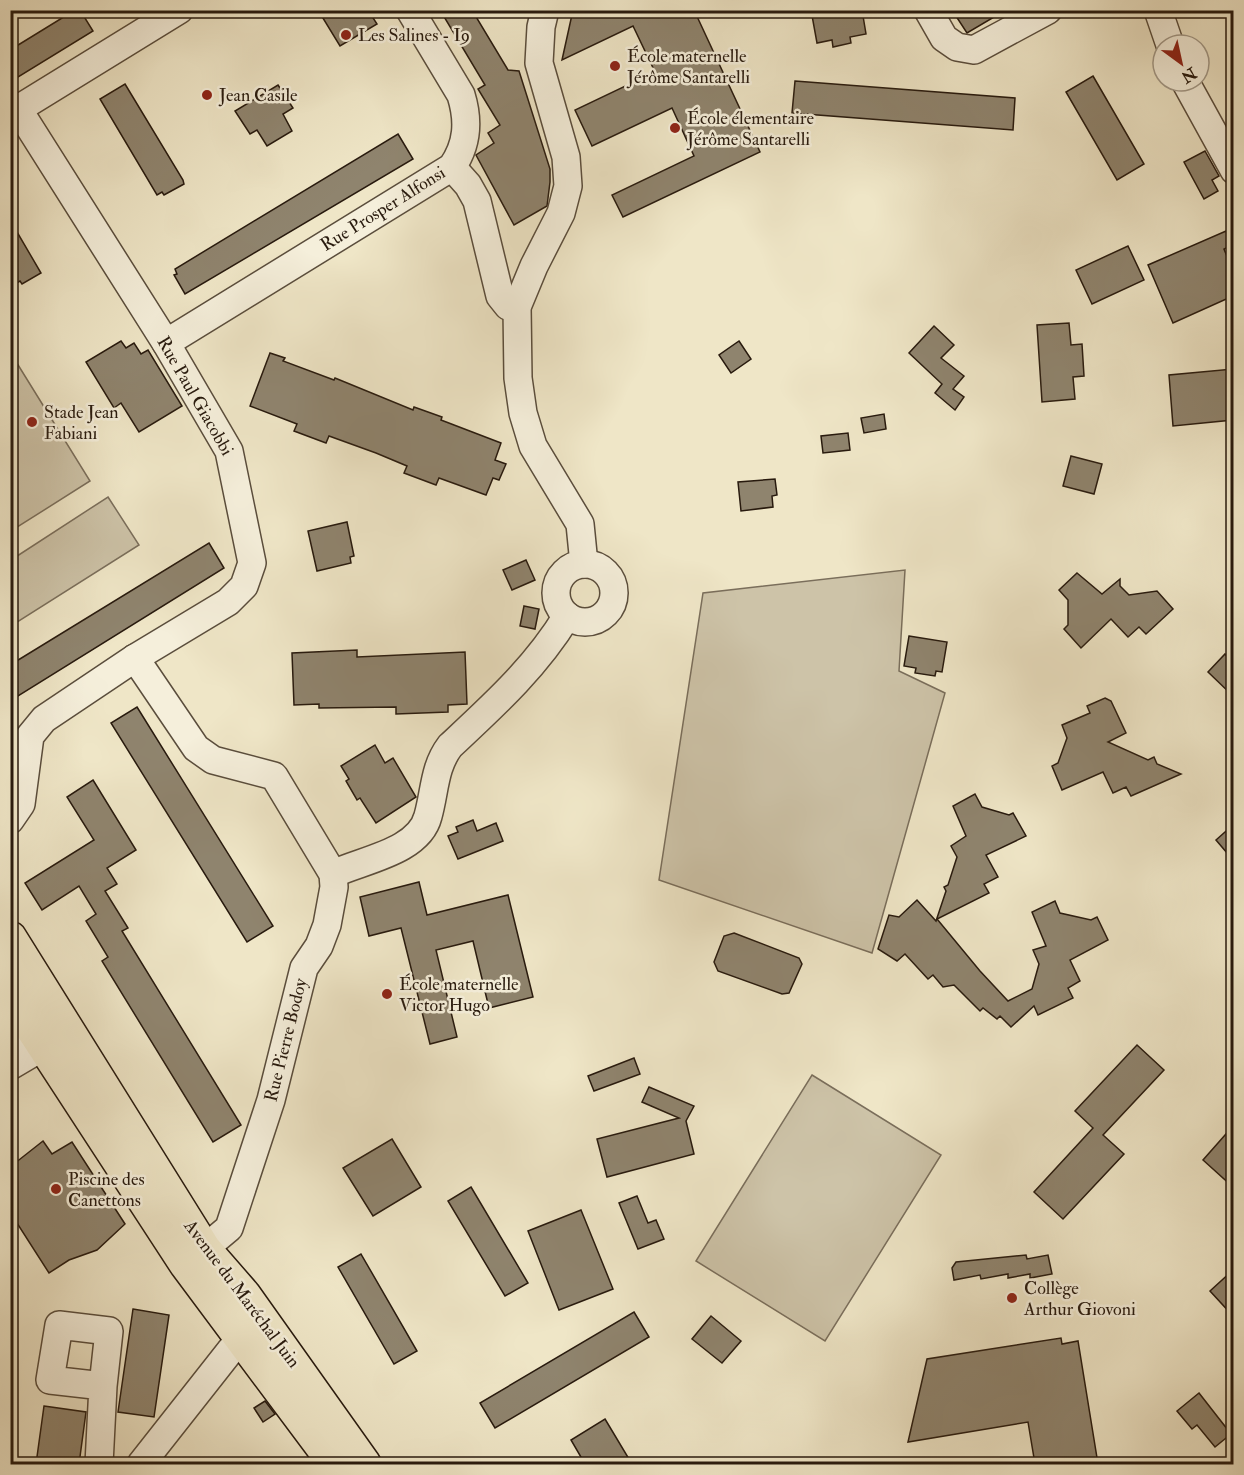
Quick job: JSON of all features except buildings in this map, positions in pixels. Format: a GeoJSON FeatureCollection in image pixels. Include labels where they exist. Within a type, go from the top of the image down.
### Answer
{"type":"FeatureCollection","features":[{"type":"Feature","properties":{"kind":"main road","name":"Avenue du Maréchal Juin"},"geometry":{"type":"LineString","coordinates":[[10,938],[41,1030],[186,1264],[252,1328],[364,1464]]}},
{"type":"Feature","properties":{"kind":"main road","name":"Avenue du Maréchal Juin"},"geometry":{"type":"LineString","coordinates":[[10,994],[41,1030],[204,1249],[336,1464]]}},
{"type":"Feature","properties":{"kind":"street"},"geometry":{"type":"LineString","coordinates":[[14,112],[179,10]]}},
{"type":"Feature","properties":{"kind":"street","name":"Rue Prosper Alfonsi"},"geometry":{"type":"LineString","coordinates":[[166,343],[452,167],[462,152],[467,131],[465,107],[461,95],[410,10]]}},
{"type":"Feature","properties":{"kind":"street"},"geometry":{"type":"LineString","coordinates":[[545,10],[541,27],[539,63],[566,157],[568,186],[561,213],[534,266],[517,307],[518,367],[523,413],[533,446],[580,524],[584,564]]}},
{"type":"Feature","properties":{"kind":"street"},"geometry":{"type":"LineString","coordinates":[[928,10],[944,38],[957,47],[975,50],[1048,10]]}},
{"type":"Feature","properties":{"kind":"street"},"geometry":{"type":"LineString","coordinates":[[1158,10],[1166,33]]}},
{"type":"Feature","properties":{"kind":"street"},"geometry":{"type":"LineString","coordinates":[[1191,93],[1233,170]]}},
{"type":"Feature","properties":{"kind":"street","name":"Rue Paul Giacobbi"},"geometry":{"type":"LineString","coordinates":[[10,820],[21,804],[30,736],[44,719],[135,658],[228,602],[244,586],[252,563],[229,451],[166,343],[14,112]]}},
{"type":"Feature","properties":{"kind":"street"},"geometry":{"type":"LineString","coordinates":[[452,167],[468,185],[477,201],[500,296],[508,306],[517,307]]}},
{"type":"Feature","properties":{"kind":"street"},"geometry":{"type":"LineString","coordinates":[[584,564],[593,565],[609,575],[615,593],[613,602],[602,617],[584,622],[567,616],[557,602],[558,584],[570,568],[584,564]]}},
{"type":"Feature","properties":{"kind":"street"},"geometry":{"type":"LineString","coordinates":[[135,658],[196,748],[213,760],[274,776],[333,874],[398,848],[422,830],[428,817],[441,757],[521,679],[547,649],[567,616]]}},
{"type":"Feature","properties":{"kind":"street","name":"Rue Pierre Bodoy"},"geometry":{"type":"LineString","coordinates":[[204,1249],[230,1228],[271,1100],[304,968],[319,946],[327,925],[334,887],[333,874]]}},
{"type":"Feature","properties":{"kind":"street"},"geometry":{"type":"LineString","coordinates":[[10,1066],[41,1030]]}},
{"type":"Feature","properties":{"kind":"street"},"geometry":{"type":"LineString","coordinates":[[141,1464],[252,1328]]}},
{"type":"Feature","properties":{"kind":"street"},"geometry":{"type":"LineString","coordinates":[[99,1464],[102,1386]]}},
{"type":"Feature","properties":{"kind":"shaded area","name":"Stade Jean Fabiani"},"geometry":{"type":"Polygon","coordinates":[[[15,360],[90,481],[11,531],[10,363],[15,360]]]}},
{"type":"Feature","properties":{"kind":"shaded area"},"geometry":{"type":"Polygon","coordinates":[[[108,497],[139,545],[11,626],[11,560],[108,497]]]}},
{"type":"Feature","properties":{"kind":"shaded area"},"geometry":{"type":"Polygon","coordinates":[[[905,570],[899,671],[945,693],[872,953],[659,880],[703,593],[905,570]]]}},
{"type":"Feature","properties":{"kind":"shaded area"},"geometry":{"type":"Polygon","coordinates":[[[812,1075],[941,1155],[825,1341],[696,1261],[812,1075]]]}},
{"type":"Feature","properties":{"kind":"place","name":"Les Salines - I9"},"geometry":{"type":"Point","coordinates":[346,35]}},
{"type":"Feature","properties":{"kind":"place","name":"École maternelle Jérôme Santarelli"},"geometry":{"type":"Point","coordinates":[615,66]}},
{"type":"Feature","properties":{"kind":"place","name":"Jean Casile"},"geometry":{"type":"Point","coordinates":[207,95]}},
{"type":"Feature","properties":{"kind":"place","name":"École élementaire Jérôme Santarelli"},"geometry":{"type":"Point","coordinates":[675,128]}},
{"type":"Feature","properties":{"kind":"place","name":"Stade Jean Fabiani"},"geometry":{"type":"Point","coordinates":[32,422]}},
{"type":"Feature","properties":{"kind":"place","name":"École maternelle Victor Hugo"},"geometry":{"type":"Point","coordinates":[387,994]}},
{"type":"Feature","properties":{"kind":"place","name":"Piscine des Canettons"},"geometry":{"type":"Point","coordinates":[56,1189]}},
{"type":"Feature","properties":{"kind":"place","name":"Collège Arthur Giovoni"},"geometry":{"type":"Point","coordinates":[1012,1298]}}]}
